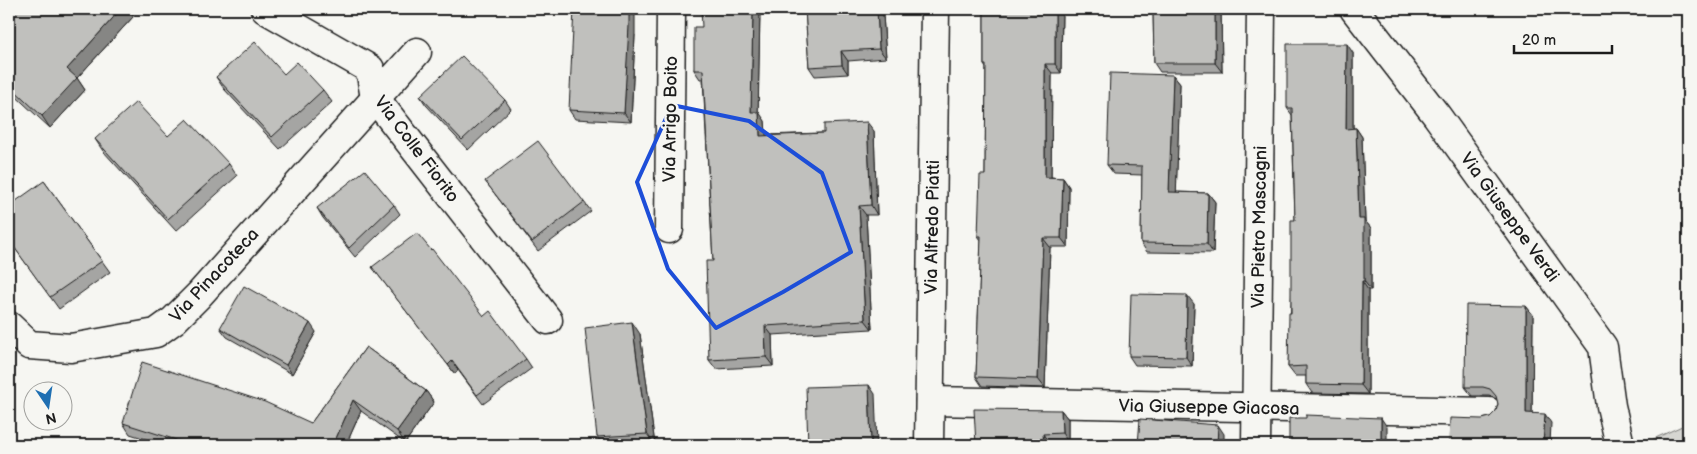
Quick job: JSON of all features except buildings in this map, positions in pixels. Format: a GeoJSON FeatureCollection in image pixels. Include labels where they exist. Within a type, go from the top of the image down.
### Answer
{"type":"FeatureCollection","features":[{"type":"Feature","properties":{"kind":"street","name":"Via Colle Fiorito"},"geometry":{"type":"LineString","coordinates":[[265,9],[370,69],[375,98],[548,320]]}},
{"type":"Feature","properties":{"kind":"street","name":"Via Arrigo Boito"},"geometry":{"type":"LineString","coordinates":[[669,228],[672,9]]}},
{"type":"Feature","properties":{"kind":"street","name":"Via Alfredo Piatti"},"geometry":{"type":"LineString","coordinates":[[930,445],[935,9]]}},
{"type":"Feature","properties":{"kind":"street","name":"Via Pietro Mascagni"},"geometry":{"type":"LineString","coordinates":[[1256,445],[1261,9]]}},
{"type":"Feature","properties":{"kind":"street","name":"Via Giuseppe Verdi"},"geometry":{"type":"LineString","coordinates":[[1354,9],[1437,116],[1603,347],[1611,406],[1620,445]]}},
{"type":"Feature","properties":{"kind":"street","name":"Via Pinacoteca"},"geometry":{"type":"LineString","coordinates":[[9,326],[29,345],[70,348],[156,333],[174,320],[199,295],[417,52]]}},
{"type":"Feature","properties":{"kind":"street","name":"Via Giuseppe Giacosa"},"geometry":{"type":"LineString","coordinates":[[930,401],[1488,412]]}},
{"type":"Feature","properties":{"kind":"highlighted area"},"geometry":{"type":"Polygon","coordinates":[[[672,105],[749,121],[822,173],[851,252],[716,328],[668,269],[637,182],[672,105]]]}},
{"type":"Feature","properties":{"kind":"shaded area"},"geometry":{"type":"Polygon","coordinates":[[[1682,426],[1688,435],[1688,445],[1640,445],[1682,426]]]}}]}
